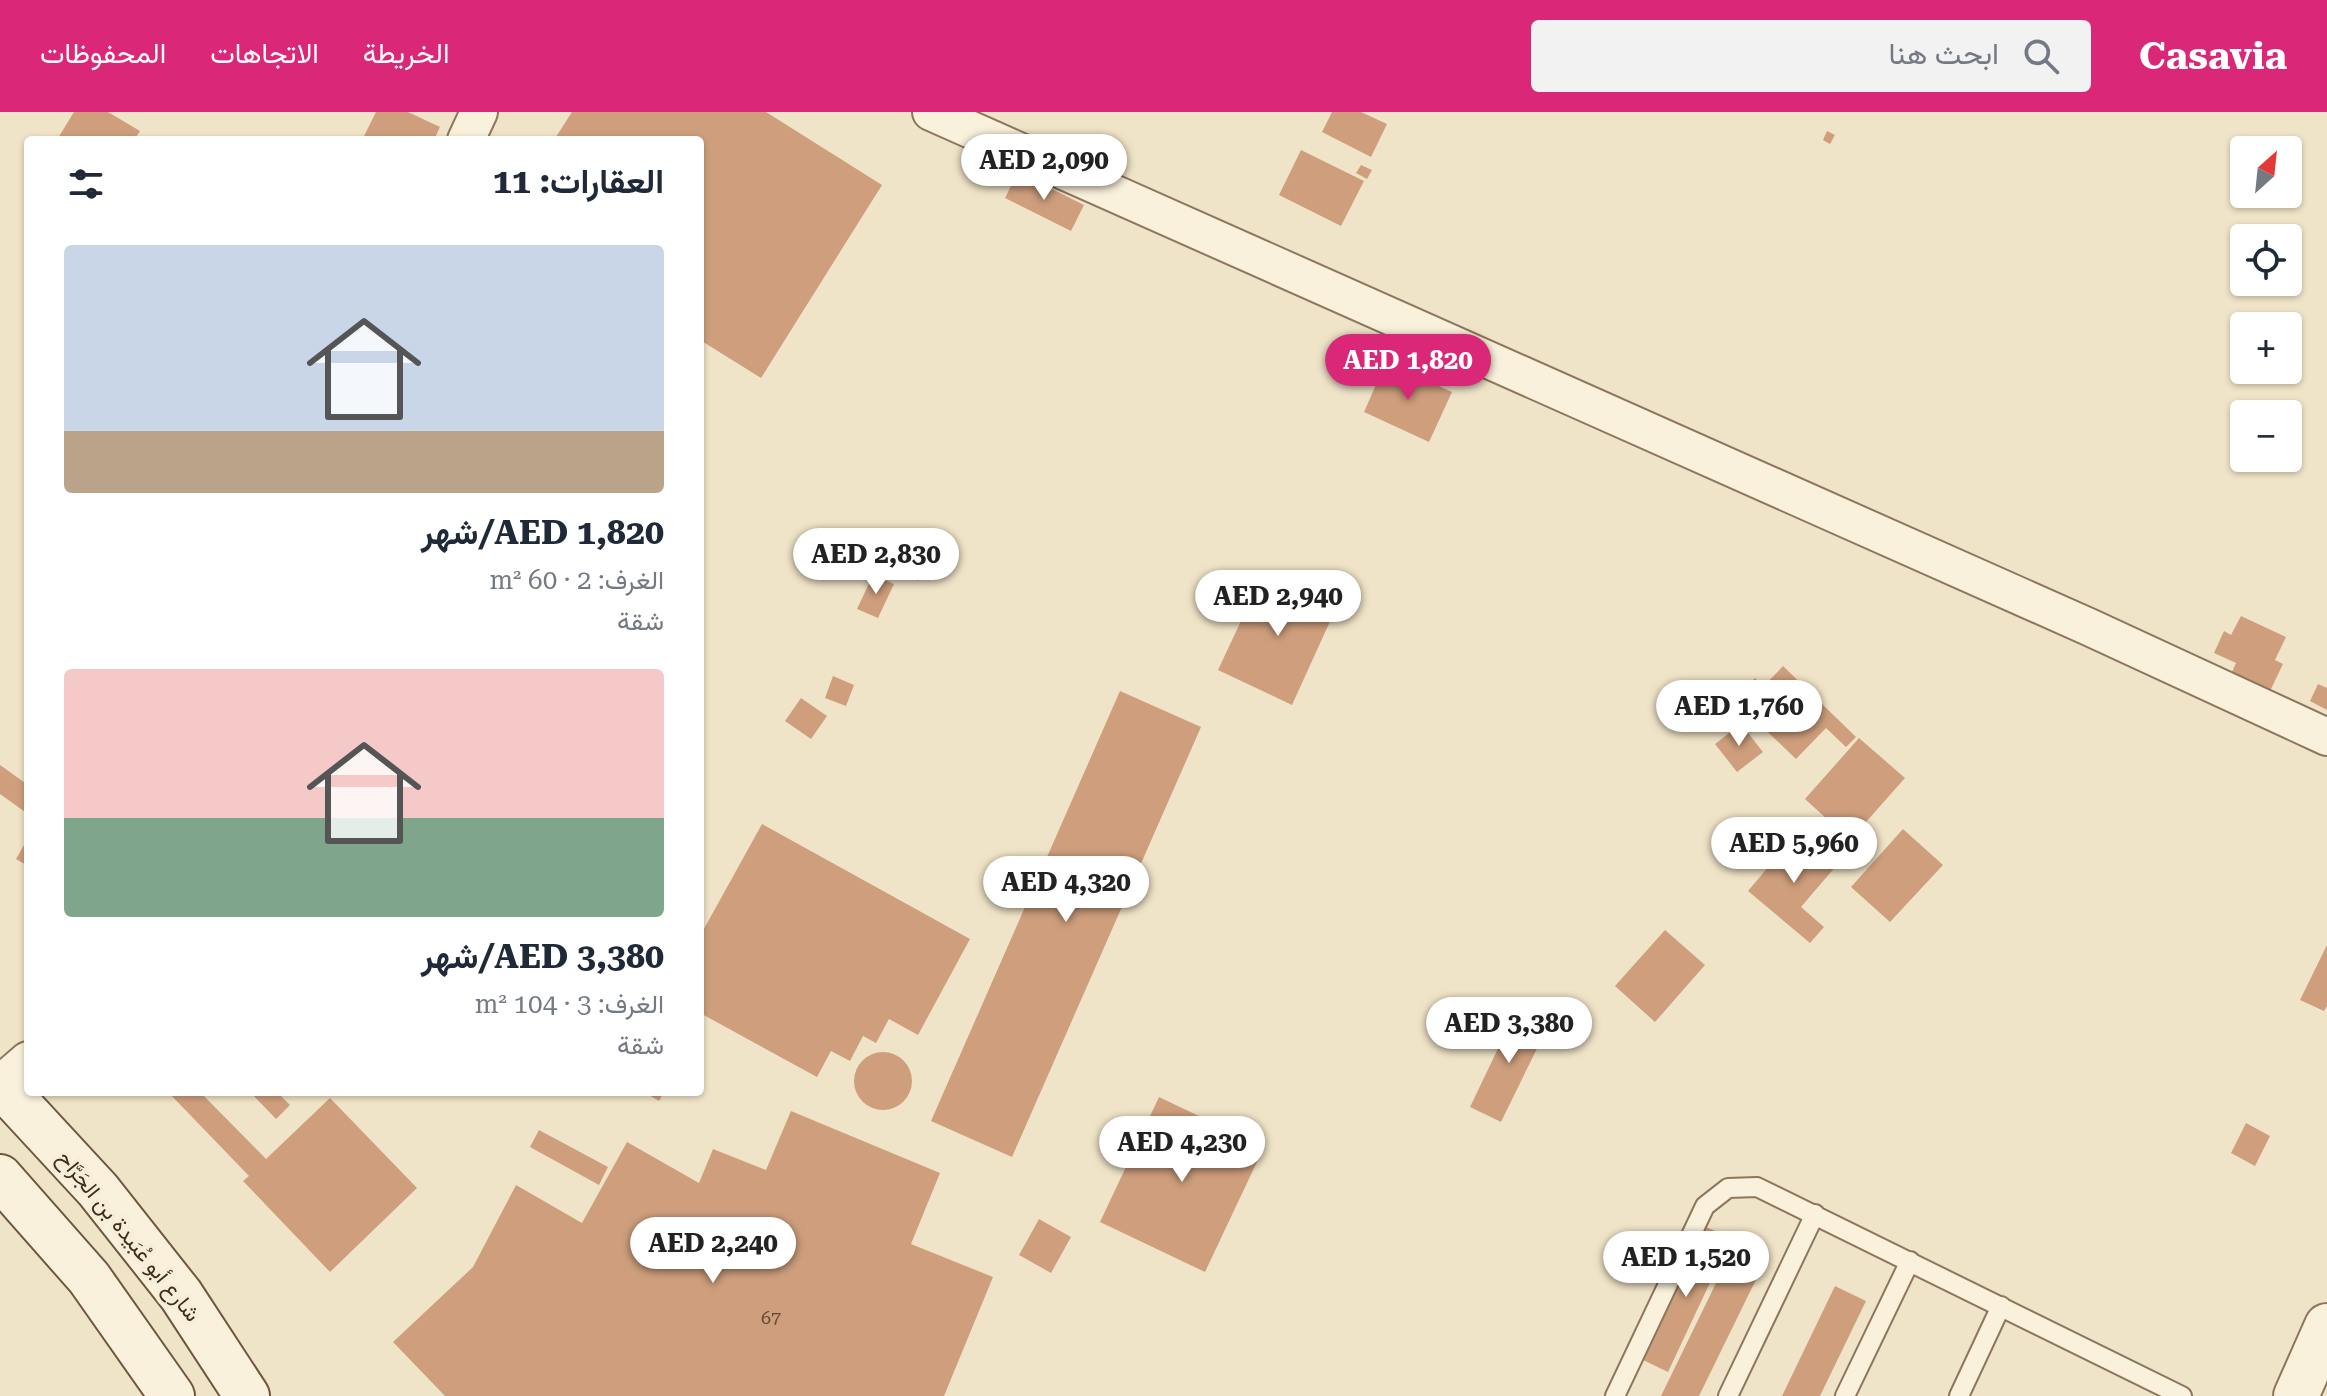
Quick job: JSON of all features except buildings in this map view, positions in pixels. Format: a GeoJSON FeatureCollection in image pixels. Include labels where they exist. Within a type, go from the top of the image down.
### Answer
{"type":"FeatureCollection","features":[{"type":"Feature","properties":{"kind":"main road","name":"شارع أبو عُبَيدة بن الجَرَّاح"},"geometry":{"type":"LineString","coordinates":[[0,1084],[98,1190],[181,1295],[247,1396]]}},
{"type":"Feature","properties":{"kind":"main road"},"geometry":{"type":"LineString","coordinates":[[0,1177],[89,1278],[172,1396]]}},
{"type":"Feature","properties":{"kind":"main road"},"geometry":{"type":"LineString","coordinates":[[2292,1390],[2327,1326]]}},
{"type":"Feature","properties":{"kind":"street"},"geometry":{"type":"LineString","coordinates":[[468,136],[479,112]]}},
{"type":"Feature","properties":{"kind":"street"},"geometry":{"type":"LineString","coordinates":[[931,112],[2089,627],[2327,737]]}},
{"type":"Feature","properties":{"kind":"street"},"geometry":{"type":"LineString","coordinates":[[0,1084],[24,1063]]}},
{"type":"Feature","properties":{"kind":"lane"},"geometry":{"type":"LineString","coordinates":[[1615,1396],[1705,1206],[1728,1188],[1757,1187],[2182,1396]]}},
{"type":"Feature","properties":{"kind":"lane"},"geometry":{"type":"LineString","coordinates":[[1728,1396],[1815,1214]]}},
{"type":"Feature","properties":{"kind":"lane"},"geometry":{"type":"LineString","coordinates":[[1845,1396],[1910,1261]]}},
{"type":"Feature","properties":{"kind":"lane"},"geometry":{"type":"LineString","coordinates":[[1959,1396],[2001,1306]]}}]}
